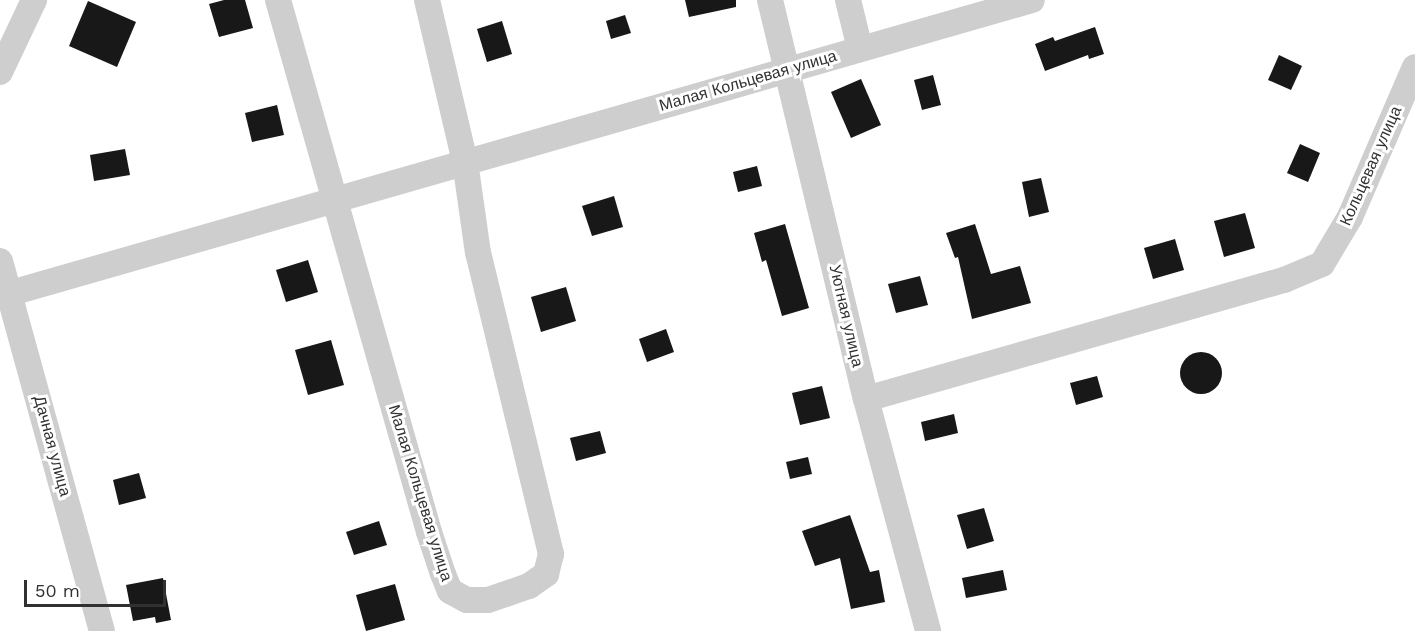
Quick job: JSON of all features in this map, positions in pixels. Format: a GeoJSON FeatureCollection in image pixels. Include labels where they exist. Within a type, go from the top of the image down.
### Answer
{"type":"FeatureCollection","features":[{"type":"Feature","properties":{"kind":"street"},"geometry":{"type":"LineString","coordinates":[[0,72],[34,0]]}},
{"type":"Feature","properties":{"kind":"street","name":"Малая Кольцевая улица"},"geometry":{"type":"LineString","coordinates":[[278,0],[429,532],[443,574],[450,591],[467,600],[488,600],[529,586],[546,574],[551,554],[478,253],[465,162],[427,0]]}},
{"type":"Feature","properties":{"kind":"street","name":"Уютная улица"},"geometry":{"type":"LineString","coordinates":[[770,0],[866,399],[928,631]]}},
{"type":"Feature","properties":{"kind":"street"},"geometry":{"type":"LineString","coordinates":[[848,0],[860,49]]}},
{"type":"Feature","properties":{"kind":"street","name":"Малая Кольцевая улица"},"geometry":{"type":"LineString","coordinates":[[10,293],[1032,0]]}},
{"type":"Feature","properties":{"kind":"street","name":"Кольцевая улица"},"geometry":{"type":"LineString","coordinates":[[866,399],[1284,280],[1322,264],[1350,217],[1415,67]]}},
{"type":"Feature","properties":{"kind":"street","name":"Дачная улица"},"geometry":{"type":"LineString","coordinates":[[0,261],[102,631]]}},
{"type":"Feature","properties":{"kind":"building"},"geometry":{"type":"Polygon","coordinates":[[[224,0],[245,0],[253,28],[219,37],[209,4],[224,0]]]}},
{"type":"Feature","properties":{"kind":"building"},"geometry":{"type":"Polygon","coordinates":[[[685,0],[736,0],[736,7],[689,17],[685,0]]]}},
{"type":"Feature","properties":{"kind":"building"},"geometry":{"type":"Polygon","coordinates":[[[88,1],[136,22],[117,67],[69,46],[88,1]]]}},
{"type":"Feature","properties":{"kind":"building"},"geometry":{"type":"Polygon","coordinates":[[[625,15],[631,33],[611,39],[606,21],[625,15]]]}},
{"type":"Feature","properties":{"kind":"building"},"geometry":{"type":"Polygon","coordinates":[[[502,21],[512,54],[487,62],[477,29],[502,21]]]}},
{"type":"Feature","properties":{"kind":"building"},"geometry":{"type":"Polygon","coordinates":[[[1095,27],[1104,54],[1089,59],[1088,55],[1045,71],[1035,44],[1053,37],[1055,41],[1095,27]]]}},
{"type":"Feature","properties":{"kind":"building"},"geometry":{"type":"Polygon","coordinates":[[[1279,55],[1302,66],[1291,90],[1268,80],[1279,55]]]}},
{"type":"Feature","properties":{"kind":"building"},"geometry":{"type":"Polygon","coordinates":[[[933,75],[941,105],[922,110],[914,80],[933,75]]]}},
{"type":"Feature","properties":{"kind":"building"},"geometry":{"type":"Polygon","coordinates":[[[861,79],[881,125],[851,138],[831,92],[861,79]]]}},
{"type":"Feature","properties":{"kind":"building"},"geometry":{"type":"Polygon","coordinates":[[[277,105],[284,135],[252,142],[245,113],[277,105]]]}},
{"type":"Feature","properties":{"kind":"building"},"geometry":{"type":"Polygon","coordinates":[[[1300,144],[1320,153],[1308,182],[1287,173],[1300,144]]]}},
{"type":"Feature","properties":{"kind":"building"},"geometry":{"type":"Polygon","coordinates":[[[125,149],[130,175],[94,181],[90,155],[125,149]]]}},
{"type":"Feature","properties":{"kind":"building"},"geometry":{"type":"Polygon","coordinates":[[[757,166],[762,186],[738,192],[733,172],[757,166]]]}},
{"type":"Feature","properties":{"kind":"building"},"geometry":{"type":"Polygon","coordinates":[[[1041,178],[1049,212],[1029,217],[1022,182],[1041,178]]]}},
{"type":"Feature","properties":{"kind":"building"},"geometry":{"type":"Polygon","coordinates":[[[614,196],[623,227],[592,236],[582,206],[614,196]]]}},
{"type":"Feature","properties":{"kind":"building"},"geometry":{"type":"Polygon","coordinates":[[[1245,213],[1255,248],[1224,257],[1214,221],[1245,213]]]}},
{"type":"Feature","properties":{"kind":"building"},"geometry":{"type":"Polygon","coordinates":[[[785,224],[809,308],[782,316],[766,260],[762,262],[754,233],[785,224]]]}},
{"type":"Feature","properties":{"kind":"building"},"geometry":{"type":"Polygon","coordinates":[[[975,224],[991,274],[1020,266],[1031,303],[972,319],[958,257],[955,258],[946,233],[975,224]]]}},
{"type":"Feature","properties":{"kind":"building"},"geometry":{"type":"Polygon","coordinates":[[[1175,239],[1184,270],[1153,279],[1144,248],[1175,239]]]}},
{"type":"Feature","properties":{"kind":"building"},"geometry":{"type":"Polygon","coordinates":[[[308,260],[318,292],[286,302],[276,270],[308,260]]]}},
{"type":"Feature","properties":{"kind":"building"},"geometry":{"type":"Polygon","coordinates":[[[920,276],[928,305],[896,313],[888,284],[920,276]]]}},
{"type":"Feature","properties":{"kind":"building"},"geometry":{"type":"Polygon","coordinates":[[[566,287],[576,321],[541,332],[531,297],[566,287]]]}},
{"type":"Feature","properties":{"kind":"building"},"geometry":{"type":"Polygon","coordinates":[[[666,329],[674,352],[647,362],[639,339],[666,329]]]}},
{"type":"Feature","properties":{"kind":"building"},"geometry":{"type":"Polygon","coordinates":[[[331,340],[344,385],[308,395],[295,350],[331,340]]]}},
{"type":"Feature","properties":{"kind":"building"},"geometry":{"type":"Polygon","coordinates":[[[1201,352],[1216,358],[1222,373],[1216,388],[1201,394],[1186,388],[1180,373],[1186,358],[1201,352]]]}},
{"type":"Feature","properties":{"kind":"building"},"geometry":{"type":"Polygon","coordinates":[[[1097,376],[1103,397],[1076,405],[1070,383],[1097,376]]]}},
{"type":"Feature","properties":{"kind":"building"},"geometry":{"type":"Polygon","coordinates":[[[822,386],[830,418],[800,425],[792,393],[822,386]]]}},
{"type":"Feature","properties":{"kind":"building"},"geometry":{"type":"Polygon","coordinates":[[[954,414],[958,433],[925,441],[921,422],[954,414]]]}},
{"type":"Feature","properties":{"kind":"building"},"geometry":{"type":"Polygon","coordinates":[[[600,431],[606,453],[576,461],[570,438],[600,431]]]}},
{"type":"Feature","properties":{"kind":"building"},"geometry":{"type":"Polygon","coordinates":[[[808,457],[812,474],[790,479],[786,462],[808,457]]]}},
{"type":"Feature","properties":{"kind":"building"},"geometry":{"type":"Polygon","coordinates":[[[139,473],[146,498],[119,505],[113,480],[139,473]]]}},
{"type":"Feature","properties":{"kind":"building"},"geometry":{"type":"Polygon","coordinates":[[[984,508],[994,541],[967,549],[957,515],[984,508]]]}},
{"type":"Feature","properties":{"kind":"building"},"geometry":{"type":"Polygon","coordinates":[[[850,515],[870,572],[879,570],[885,602],[851,609],[840,558],[815,566],[802,531],[850,515]]]}},
{"type":"Feature","properties":{"kind":"building"},"geometry":{"type":"Polygon","coordinates":[[[379,521],[387,545],[354,555],[346,532],[379,521]]]}},
{"type":"Feature","properties":{"kind":"building"},"geometry":{"type":"Polygon","coordinates":[[[1003,570],[1007,590],[966,598],[962,578],[1003,570]]]}},
{"type":"Feature","properties":{"kind":"building"},"geometry":{"type":"Polygon","coordinates":[[[163,578],[171,620],[156,623],[155,617],[133,621],[126,585],[163,578]]]}},
{"type":"Feature","properties":{"kind":"building"},"geometry":{"type":"Polygon","coordinates":[[[395,584],[405,620],[366,631],[356,595],[395,584]]]}}]}
